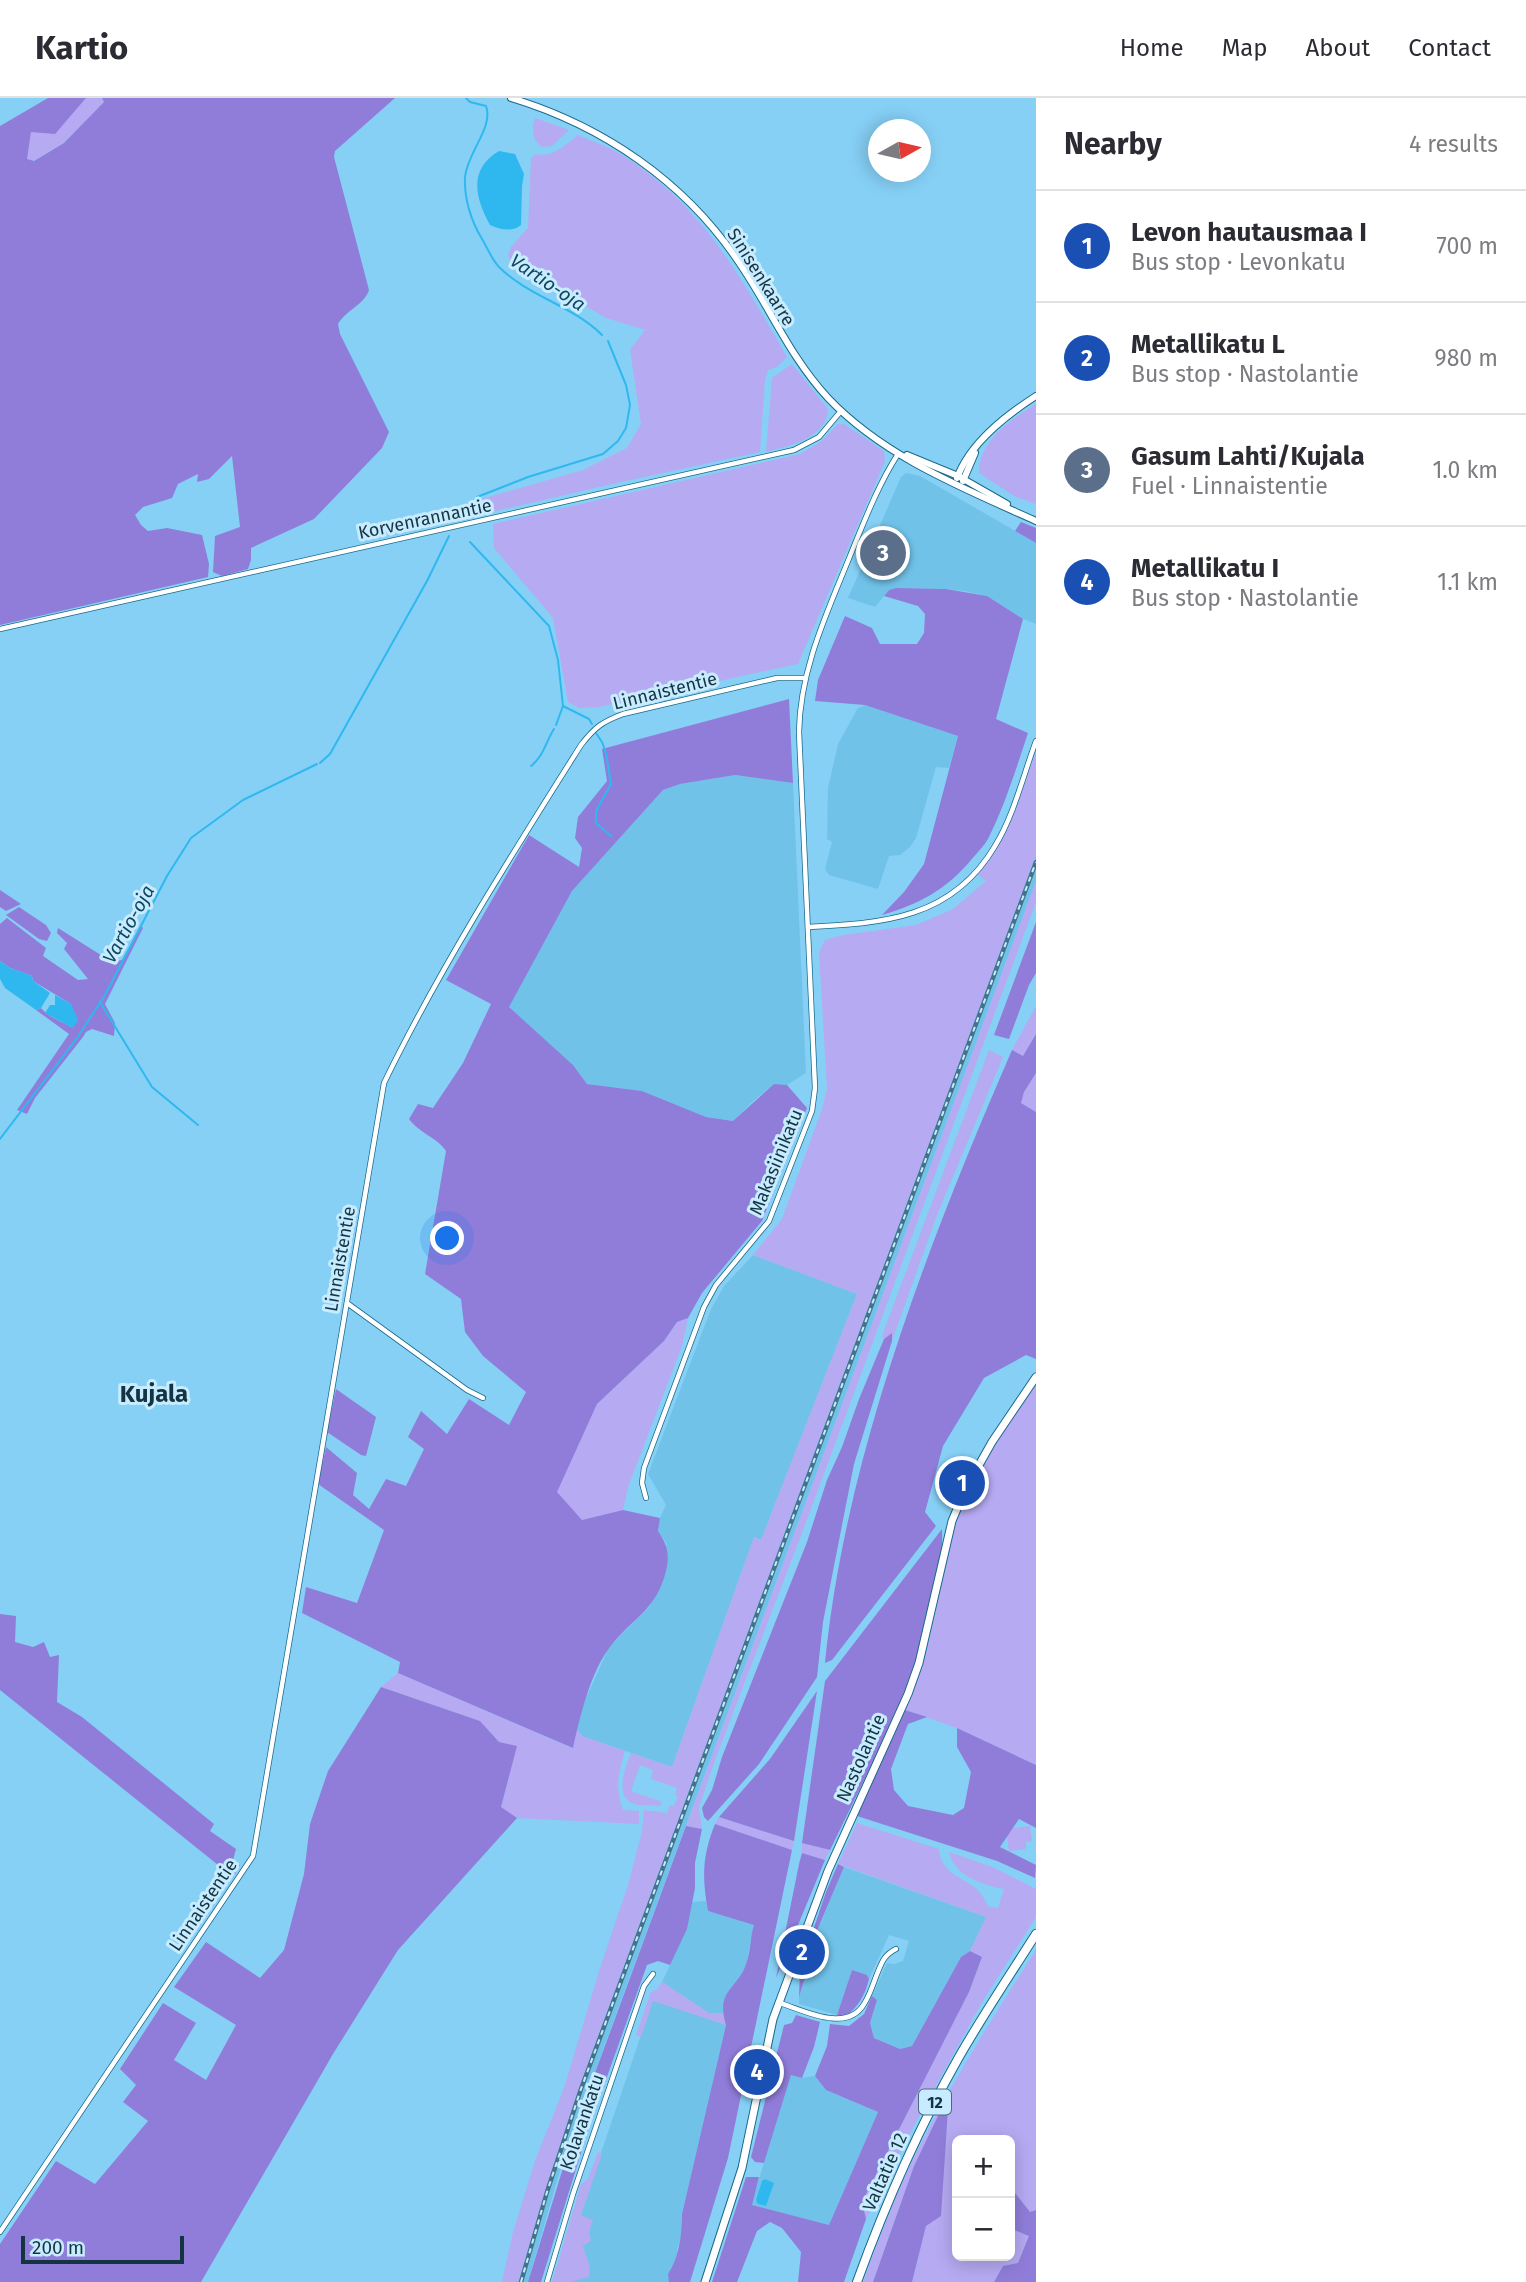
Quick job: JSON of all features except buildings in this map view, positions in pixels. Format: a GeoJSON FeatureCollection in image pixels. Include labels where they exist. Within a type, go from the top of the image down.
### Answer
{"type":"FeatureCollection","features":[{"type":"Feature","properties":{"kind":"highway","name":"Valtatie 12"},"geometry":{"type":"LineString","coordinates":[[857,2282],[889,2200],[935,2102],[960,2056],[1036,1934]]}},
{"type":"Feature","properties":{"kind":"main road","name":"Nastolantie"},"geometry":{"type":"LineString","coordinates":[[705,2282],[742,2168],[773,2019],[828,1871],[908,1694],[919,1663],[952,1521],[965,1490],[987,1451],[1036,1377]]}},
{"type":"Feature","properties":{"kind":"street","name":"Sinisenkaarre"},"geometry":{"type":"LineString","coordinates":[[511,98],[554,113],[603,136],[643,162],[690,203],[738,261],[796,359],[841,411],[872,436],[918,466],[960,480],[1036,521]]}},
{"type":"Feature","properties":{"kind":"street"},"geometry":{"type":"LineString","coordinates":[[960,480],[986,436],[1002,420],[1036,396]]}},
{"type":"Feature","properties":{"kind":"street","name":"Korvenrannantie"},"geometry":{"type":"LineString","coordinates":[[0,629],[794,450],[819,437],[841,411]]}},
{"type":"Feature","properties":{"kind":"street"},"geometry":{"type":"LineString","coordinates":[[804,678],[858,538],[898,453]]}},
{"type":"Feature","properties":{"kind":"street","name":"Linnaistentie"},"geometry":{"type":"LineString","coordinates":[[0,2232],[253,1856],[384,1083],[422,1008],[581,745],[602,722],[623,714],[777,678],[804,678]]}},
{"type":"Feature","properties":{"kind":"street","name":"Makasiinikatu"},"geometry":{"type":"LineString","coordinates":[[646,1498],[642,1483],[644,1468],[704,1307],[716,1284],[769,1221],[812,1111],[816,1088],[799,732],[804,678]]}},
{"type":"Feature","properties":{"kind":"street"},"geometry":{"type":"LineString","coordinates":[[808,927],[875,923],[907,916],[936,903],[966,882],[983,864],[1000,837],[1036,741]]}},
{"type":"Feature","properties":{"kind":"street"},"geometry":{"type":"LineString","coordinates":[[347,1303],[467,1390],[483,1398]]}},
{"type":"Feature","properties":{"kind":"street"},"geometry":{"type":"LineString","coordinates":[[780,2003],[827,2017],[848,2019],[864,2004],[883,1958],[896,1949]]}},
{"type":"Feature","properties":{"kind":"street","name":"Kolavankatu"},"geometry":{"type":"LineString","coordinates":[[547,2282],[590,2142],[644,1986],[653,1974]]}},
{"type":"Feature","properties":{"kind":"shaded area"},"geometry":{"type":"Polygon","coordinates":[[[48,98],[86,98],[55,134],[31,132],[27,159],[34,161],[64,143],[104,102],[102,98],[395,98],[335,151],[334,157],[369,290],[363,300],[338,324],[340,334],[389,432],[382,448],[314,519],[251,548],[248,569],[222,576],[213,572],[215,536],[240,527],[232,456],[209,479],[197,482],[198,474],[178,484],[172,498],[143,507],[135,515],[148,531],[167,528],[202,535],[209,564],[208,577],[0,625],[0,126],[48,98]]]}},
{"type":"Feature","properties":{"kind":"shaded area"},"geometry":{"type":"Polygon","coordinates":[[[86,98],[102,98],[104,102],[64,143],[33,161],[26,159],[31,130],[55,133],[86,98]]]}},
{"type":"Feature","properties":{"kind":"shaded area"},"geometry":{"type":"Polygon","coordinates":[[[535,118],[569,130],[552,146],[541,147],[533,133],[535,118]]]}},
{"type":"Feature","properties":{"kind":"shaded area"},"geometry":{"type":"Polygon","coordinates":[[[578,135],[612,150],[646,172],[695,217],[735,270],[787,357],[777,367],[768,370],[765,380],[760,452],[466,518],[478,500],[583,470],[627,448],[641,424],[630,350],[645,330],[606,318],[514,264],[508,256],[511,247],[528,228],[531,158],[536,154],[553,152],[578,135]]]}},
{"type":"Feature","properties":{"kind":"shaded area"},"geometry":{"type":"Polygon","coordinates":[[[499,151],[515,154],[524,174],[521,225],[510,229],[490,225],[478,194],[477,185],[482,166],[499,151]]]}},
{"type":"Feature","properties":{"kind":"shaded area"},"geometry":{"type":"Polygon","coordinates":[[[792,364],[828,409],[826,419],[814,434],[805,439],[766,452],[772,378],[792,364]]]}},
{"type":"Feature","properties":{"kind":"shaded area"},"geometry":{"type":"Polygon","coordinates":[[[1036,404],[1036,504],[1014,496],[979,473],[984,451],[998,432],[1036,404]]]}},
{"type":"Feature","properties":{"kind":"shaded area"},"geometry":{"type":"Polygon","coordinates":[[[838,424],[844,424],[884,451],[885,461],[798,664],[599,707],[579,708],[568,702],[553,618],[494,548],[493,524],[800,454],[822,441],[838,424]]]}},
{"type":"Feature","properties":{"kind":"shaded area"},"geometry":{"type":"Polygon","coordinates":[[[906,473],[920,476],[1036,543],[1036,624],[1023,619],[987,596],[964,591],[896,588],[889,590],[875,607],[848,598],[901,477],[906,473]]]}},
{"type":"Feature","properties":{"kind":"shaded area"},"geometry":{"type":"Polygon","coordinates":[[[1021,522],[1036,528],[1036,543],[1015,531],[1021,522]]]}},
{"type":"Feature","properties":{"kind":"shaded area"},"geometry":{"type":"Polygon","coordinates":[[[946,589],[987,596],[1023,619],[996,719],[1028,733],[1000,813],[982,847],[962,871],[942,888],[920,901],[882,915],[904,892],[924,864],[958,736],[865,705],[815,701],[818,680],[845,616],[872,628],[880,644],[917,644],[924,633],[925,614],[918,606],[884,596],[889,590],[946,589]]]}},
{"type":"Feature","properties":{"kind":"shaded area"},"geometry":{"type":"Polygon","coordinates":[[[789,699],[793,783],[735,775],[680,784],[663,790],[572,891],[509,1007],[573,1065],[587,1084],[642,1091],[706,1117],[733,1121],[774,1084],[787,1085],[807,1108],[762,1221],[702,1293],[688,1318],[677,1322],[664,1341],[597,1404],[557,1492],[582,1520],[623,1510],[660,1518],[658,1531],[668,1554],[662,1585],[656,1596],[618,1637],[597,1669],[573,1748],[398,1673],[400,1662],[302,1613],[306,1587],[357,1603],[384,1530],[318,1484],[326,1447],[357,1473],[353,1495],[369,1509],[386,1479],[406,1486],[424,1449],[408,1437],[421,1411],[447,1434],[469,1399],[509,1425],[526,1392],[483,1356],[465,1332],[461,1299],[425,1274],[446,1151],[409,1119],[418,1104],[433,1108],[463,1063],[491,1004],[446,980],[529,835],[579,867],[582,848],[575,838],[578,817],[607,781],[602,749],[789,699]]]}},
{"type":"Feature","properties":{"kind":"shaded area"},"geometry":{"type":"Polygon","coordinates":[[[865,705],[958,736],[949,768],[936,767],[916,838],[900,855],[889,856],[878,889],[829,875],[825,869],[832,842],[827,839],[828,788],[838,744],[858,708],[865,705]]]}},
{"type":"Feature","properties":{"kind":"shaded area"},"geometry":{"type":"Polygon","coordinates":[[[1036,752],[1036,855],[592,2052],[518,2282],[502,2282],[513,2232],[536,2158],[564,2088],[628,1885],[642,1831],[644,1810],[667,1813],[678,1796],[675,1795],[677,1788],[651,1779],[653,1770],[640,1765],[631,1791],[662,1802],[660,1806],[630,1802],[625,1797],[622,1783],[631,1753],[672,1767],[754,1537],[761,1540],[857,1294],[753,1255],[782,1219],[827,1089],[819,952],[825,940],[916,925],[953,909],[986,881],[978,875],[998,846],[1036,752]]]}},
{"type":"Feature","properties":{"kind":"shaded area"},"geometry":{"type":"Polygon","coordinates":[[[735,775],[793,783],[806,1073],[787,1085],[774,1084],[734,1121],[706,1117],[642,1091],[587,1084],[573,1065],[508,1007],[572,891],[663,790],[680,784],[735,775]]]}},
{"type":"Feature","properties":{"kind":"shaded area"},"geometry":{"type":"Polygon","coordinates":[[[1036,855],[1036,881],[605,2044],[559,2174],[528,2282],[518,2282],[592,2052],[1036,855]]]}},
{"type":"Feature","properties":{"kind":"shaded area"},"geometry":{"type":"Polygon","coordinates":[[[1036,881],[1036,902],[715,1760],[699,1807],[702,1829],[686,1826],[1036,881]]]}},
{"type":"Feature","properties":{"kind":"shaded area"},"geometry":{"type":"Polygon","coordinates":[[[0,890],[21,904],[6,911],[0,907],[0,890]]]}},
{"type":"Feature","properties":{"kind":"shaded area"},"geometry":{"type":"Polygon","coordinates":[[[19,907],[46,925],[51,933],[47,941],[39,939],[6,915],[19,907]]]}},
{"type":"Feature","properties":{"kind":"shaded area"},"geometry":{"type":"Polygon","coordinates":[[[7,918],[46,948],[43,956],[78,980],[88,979],[64,949],[67,943],[57,933],[58,928],[112,962],[122,960],[141,926],[143,928],[105,1004],[115,1023],[114,1036],[92,1029],[86,1032],[35,1098],[27,1114],[17,1110],[69,1034],[36,1010],[41,1008],[73,1028],[71,1004],[33,981],[32,976],[0,961],[0,924],[7,918]]]}},
{"type":"Feature","properties":{"kind":"shaded area"},"geometry":{"type":"Polygon","coordinates":[[[1036,922],[1036,973],[1009,1039],[994,1035],[1036,922]]]}},
{"type":"Feature","properties":{"kind":"shaded area"},"geometry":{"type":"Polygon","coordinates":[[[0,961],[32,976],[33,981],[50,993],[41,1008],[36,1010],[5,988],[0,979],[0,961]]]}},
{"type":"Feature","properties":{"kind":"shaded area"},"geometry":{"type":"Polygon","coordinates":[[[55,995],[71,1004],[78,1020],[73,1028],[45,1013],[50,1005],[55,1005],[55,995]]]}},
{"type":"Feature","properties":{"kind":"shaded area"},"geometry":{"type":"Polygon","coordinates":[[[1036,1006],[1036,1034],[1023,1056],[1012,1050],[1036,1006]]]}},
{"type":"Feature","properties":{"kind":"shaded area"},"geometry":{"type":"Polygon","coordinates":[[[1036,1034],[1036,1073],[1024,1092],[1021,1103],[1036,1112],[1036,1359],[1026,1355],[984,1378],[943,1446],[925,1512],[936,1526],[832,1660],[825,1663],[835,1585],[851,1507],[895,1350],[951,1197],[1012,1050],[1023,1056],[1036,1034]]]}},
{"type":"Feature","properties":{"kind":"shaded area"},"geometry":{"type":"Polygon","coordinates":[[[989,1050],[1003,1057],[937,1215],[892,1341],[891,1334],[884,1339],[882,1336],[989,1050]]]}},
{"type":"Feature","properties":{"kind":"shaded area"},"geometry":{"type":"Polygon","coordinates":[[[1036,1073],[1036,1112],[1021,1103],[1024,1092],[1036,1073]]]}},
{"type":"Feature","properties":{"kind":"shaded area"},"geometry":{"type":"Polygon","coordinates":[[[753,1255],[857,1294],[761,1540],[754,1537],[672,1767],[582,1736],[577,1730],[581,1709],[609,1647],[650,1606],[667,1544],[658,1531],[666,1505],[648,1474],[711,1309],[724,1286],[753,1255]]]}},
{"type":"Feature","properties":{"kind":"shaded area"},"geometry":{"type":"Polygon","coordinates":[[[688,1318],[682,1346],[628,1487],[623,1510],[582,1520],[556,1492],[597,1404],[664,1341],[677,1322],[688,1318]]]}},
{"type":"Feature","properties":{"kind":"shaded area"},"geometry":{"type":"Polygon","coordinates":[[[892,1333],[892,1341],[854,1464],[823,1622],[817,1677],[759,1764],[708,1821],[702,1808],[712,1790],[722,1757],[807,1542],[827,1480],[859,1399],[884,1339],[892,1333]]]}},
{"type":"Feature","properties":{"kind":"shaded area"},"geometry":{"type":"Polygon","coordinates":[[[1036,1384],[1036,1765],[957,1728],[905,1710],[923,1665],[950,1546],[963,1505],[991,1451],[1036,1384]]]}},
{"type":"Feature","properties":{"kind":"shaded area"},"geometry":{"type":"Polygon","coordinates":[[[336,1389],[376,1417],[366,1456],[327,1432],[336,1389]]]}},
{"type":"Feature","properties":{"kind":"shaded area"},"geometry":{"type":"Polygon","coordinates":[[[942,1529],[942,1547],[916,1662],[905,1692],[830,1850],[802,1843],[825,1681],[942,1529]]]}},
{"type":"Feature","properties":{"kind":"shaded area"},"geometry":{"type":"Polygon","coordinates":[[[0,1614],[16,1616],[15,1642],[33,1647],[44,1642],[50,1657],[59,1655],[57,1702],[82,1717],[214,1824],[210,1831],[236,1849],[233,1860],[240,1865],[233,1877],[0,1690],[0,1614]]]}},
{"type":"Feature","properties":{"kind":"shaded area"},"geometry":{"type":"Polygon","coordinates":[[[398,1673],[572,1748],[577,1730],[582,1736],[625,1751],[619,1774],[619,1794],[623,1810],[639,1811],[639,1824],[517,1818],[501,1808],[516,1746],[499,1742],[480,1721],[381,1687],[398,1673]]]}},
{"type":"Feature","properties":{"kind":"shaded area"},"geometry":{"type":"Polygon","coordinates":[[[381,1687],[480,1721],[499,1742],[517,1746],[501,1807],[517,1818],[398,1950],[333,2054],[201,2282],[0,2282],[0,2244],[56,2161],[95,2184],[148,2121],[123,2102],[136,2085],[120,2069],[163,2003],[196,2023],[174,2060],[206,2080],[236,2025],[174,1987],[206,1942],[260,1978],[284,1950],[304,1874],[310,1824],[328,1771],[381,1687]]]}},
{"type":"Feature","properties":{"kind":"shaded area"},"geometry":{"type":"Polygon","coordinates":[[[817,1691],[794,1841],[719,1817],[770,1759],[817,1691]]]}},
{"type":"Feature","properties":{"kind":"shaded area"},"geometry":{"type":"Polygon","coordinates":[[[905,1710],[927,1717],[908,1724],[891,1769],[894,1790],[908,1806],[953,1815],[964,1808],[971,1772],[957,1747],[957,1728],[1036,1765],[1036,1828],[1019,1819],[1000,1847],[1036,1865],[1035,1878],[997,1861],[857,1816],[905,1710]]]}},
{"type":"Feature","properties":{"kind":"shaded area"},"geometry":{"type":"Polygon","coordinates":[[[719,1817],[794,1841],[792,1850],[715,1824],[719,1817]]]}},
{"type":"Feature","properties":{"kind":"shaded area"},"geometry":{"type":"Polygon","coordinates":[[[857,1823],[939,1849],[940,1857],[948,1870],[980,1892],[989,1907],[998,1908],[1004,1889],[970,1878],[957,1867],[949,1852],[995,1868],[1036,1889],[1036,1917],[981,2004],[866,2219],[862,2202],[969,1992],[982,1957],[970,1951],[986,1917],[838,1864],[857,1823]]]}},
{"type":"Feature","properties":{"kind":"shaded area"},"geometry":{"type":"Polygon","coordinates":[[[715,1824],[792,1850],[728,2158],[690,2282],[669,2282],[668,2274],[679,2246],[682,2214],[726,2025],[723,2004],[746,1964],[754,1925],[708,1911],[704,1867],[715,1824]]]}},
{"type":"Feature","properties":{"kind":"shaded area"},"geometry":{"type":"Polygon","coordinates":[[[686,1826],[702,1829],[687,1929],[670,1965],[658,1961],[647,1965],[589,2127],[541,2282],[528,2282],[578,2119],[686,1826]]]}},
{"type":"Feature","properties":{"kind":"shaded area"},"geometry":{"type":"Polygon","coordinates":[[[1030,1826],[1032,1841],[1026,1842],[1026,1849],[1009,1851],[1006,1829],[1030,1826]]]}},
{"type":"Feature","properties":{"kind":"shaded area"},"geometry":{"type":"Polygon","coordinates":[[[802,1843],[830,1850],[825,1860],[802,1853],[802,1843]]]}},
{"type":"Feature","properties":{"kind":"shaded area"},"geometry":{"type":"Polygon","coordinates":[[[802,1853],[825,1860],[776,1978],[799,1864],[802,1853]]]}},
{"type":"Feature","properties":{"kind":"shaded area"},"geometry":{"type":"Polygon","coordinates":[[[838,1864],[844,1867],[816,1933],[799,1997],[800,1969],[838,1864]]]}},
{"type":"Feature","properties":{"kind":"shaded area"},"geometry":{"type":"Polygon","coordinates":[[[844,1867],[986,1917],[970,1951],[961,1957],[912,2046],[900,2049],[874,2038],[870,2023],[877,2000],[872,1996],[887,1963],[903,1961],[909,1941],[889,1935],[869,1979],[867,1975],[852,1970],[837,2015],[799,2004],[816,1934],[844,1867]]]}},
{"type":"Feature","properties":{"kind":"shaded area"},"geometry":{"type":"Polygon","coordinates":[[[706,1901],[708,1911],[754,1924],[746,1965],[723,2013],[709,2013],[662,1982],[692,1902],[706,1901]]]}},
{"type":"Feature","properties":{"kind":"shaded area"},"geometry":{"type":"Polygon","coordinates":[[[1036,1950],[1036,2210],[1030,2213],[1015,2193],[1015,2135],[952,2135],[952,2261],[1015,2261],[1015,2230],[1030,2236],[1018,2263],[1003,2266],[994,2282],[912,2282],[926,2226],[949,2095],[914,2166],[873,2282],[863,2282],[894,2201],[916,2153],[973,2050],[1036,1950]]]}},
{"type":"Feature","properties":{"kind":"shaded area"},"geometry":{"type":"Polygon","coordinates":[[[970,1951],[982,1957],[969,1992],[862,2202],[866,2219],[844,2282],[798,2282],[801,2252],[782,2228],[770,2222],[757,2231],[737,2282],[712,2282],[746,2177],[759,2177],[752,2205],[829,2225],[878,2112],[826,2090],[815,2076],[827,2046],[830,2024],[849,2026],[864,2014],[872,1996],[877,2000],[870,2023],[874,2038],[900,2049],[912,2046],[961,1957],[970,1951]]]}},
{"type":"Feature","properties":{"kind":"shaded area"},"geometry":{"type":"Polygon","coordinates":[[[852,1970],[867,1975],[867,1985],[861,2000],[851,2012],[846,2016],[837,2015],[852,1970]]]}},
{"type":"Feature","properties":{"kind":"shaded area"},"geometry":{"type":"Polygon","coordinates":[[[662,1982],[709,2013],[723,2013],[726,2025],[653,2001],[641,2037],[636,2035],[651,1992],[662,1982]]]}},
{"type":"Feature","properties":{"kind":"shaded area"},"geometry":{"type":"Polygon","coordinates":[[[653,2000],[726,2025],[682,2214],[682,2232],[677,2250],[684,2282],[557,2282],[653,2000]]]}},
{"type":"Feature","properties":{"kind":"shaded area"},"geometry":{"type":"Polygon","coordinates":[[[796,2015],[820,2022],[814,2047],[802,2078],[791,2075],[764,2163],[755,2162],[751,2157],[784,2025],[792,2023],[796,2015]]]}},
{"type":"Feature","properties":{"kind":"shaded area"},"geometry":{"type":"Polygon","coordinates":[[[791,2075],[802,2078],[815,2076],[826,2090],[878,2112],[829,2225],[751,2205],[791,2075]]]}},
{"type":"Feature","properties":{"kind":"shaded area"},"geometry":{"type":"Polygon","coordinates":[[[949,2093],[941,2216],[926,2226],[912,2282],[873,2282],[914,2166],[949,2093]]]}},
{"type":"Feature","properties":{"kind":"shaded area"},"geometry":{"type":"Polygon","coordinates":[[[598,2152],[602,2154],[581,2215],[593,2220],[589,2232],[591,2241],[583,2246],[590,2267],[589,2277],[570,2282],[552,2282],[581,2184],[588,2179],[598,2152]]]}},
{"type":"Feature","properties":{"kind":"shaded area"},"geometry":{"type":"Polygon","coordinates":[[[765,2179],[774,2183],[766,2206],[758,2204],[756,2200],[765,2179]]]}},
{"type":"Feature","properties":{"kind":"shaded area"},"geometry":{"type":"Polygon","coordinates":[[[1015,2193],[1030,2212],[1036,2210],[1036,2282],[994,2282],[1003,2266],[1018,2263],[1029,2236],[1015,2230],[1015,2193]]]}},
{"type":"Feature","properties":{"kind":"waterway","name":"Vartio-oja"},"geometry":{"type":"LineString","coordinates":[[466,98],[470,102],[486,106],[486,123],[470,159],[465,185],[472,217],[492,257],[499,267],[523,286],[578,316],[602,335]]}},
{"type":"Feature","properties":{"kind":"waterway","name":"Vartio-oja"},"geometry":{"type":"LineString","coordinates":[[450,521],[459,517],[477,497],[528,477],[603,454],[618,441],[626,428],[630,405],[626,385],[608,341]]}},
{"type":"Feature","properties":{"kind":"waterway","name":"Vartio-oja"},"geometry":{"type":"LineString","coordinates":[[320,763],[330,754],[427,581],[449,536]]}},
{"type":"Feature","properties":{"kind":"waterway"},"geometry":{"type":"LineString","coordinates":[[470,542],[549,626],[558,660],[563,706],[589,719],[592,724]]}},
{"type":"Feature","properties":{"kind":"waterway"},"geometry":{"type":"LineString","coordinates":[[556,725],[563,706]]}},
{"type":"Feature","properties":{"kind":"waterway"},"geometry":{"type":"LineString","coordinates":[[531,766],[542,753],[554,729]]}},
{"type":"Feature","properties":{"kind":"waterway"},"geometry":{"type":"LineString","coordinates":[[596,733],[606,753],[611,784],[596,811],[596,823],[611,836]]}},
{"type":"Feature","properties":{"kind":"waterway","name":"Vartio-oja"},"geometry":{"type":"LineString","coordinates":[[0,1139],[77,1038],[105,995],[167,876],[191,838],[243,800],[317,764]]}},
{"type":"Feature","properties":{"kind":"waterway"},"geometry":{"type":"LineString","coordinates":[[100,1002],[152,1087],[198,1125]]}},
{"type":"Feature","properties":{"kind":"railway"},"geometry":{"type":"LineString","coordinates":[[521,2282],[581,2089],[1036,862]]}},
{"type":"Feature","properties":{"kind":"place","name":"Gasum Lahti/Kujala"},"geometry":{"type":"Point","coordinates":[883,553]}},
{"type":"Feature","properties":{"kind":"place","name":"Levon hautausmaa I"},"geometry":{"type":"Point","coordinates":[962,1483]}},
{"type":"Feature","properties":{"kind":"place","name":"Metallikatu L"},"geometry":{"type":"Point","coordinates":[802,1952]}},
{"type":"Feature","properties":{"kind":"place","name":"Metallikatu I"},"geometry":{"type":"Point","coordinates":[757,2072]}},
{"type":"Feature","properties":{"kind":"district","name":"Kujala"},"geometry":{"type":"Point","coordinates":[154,1394]}}]}
